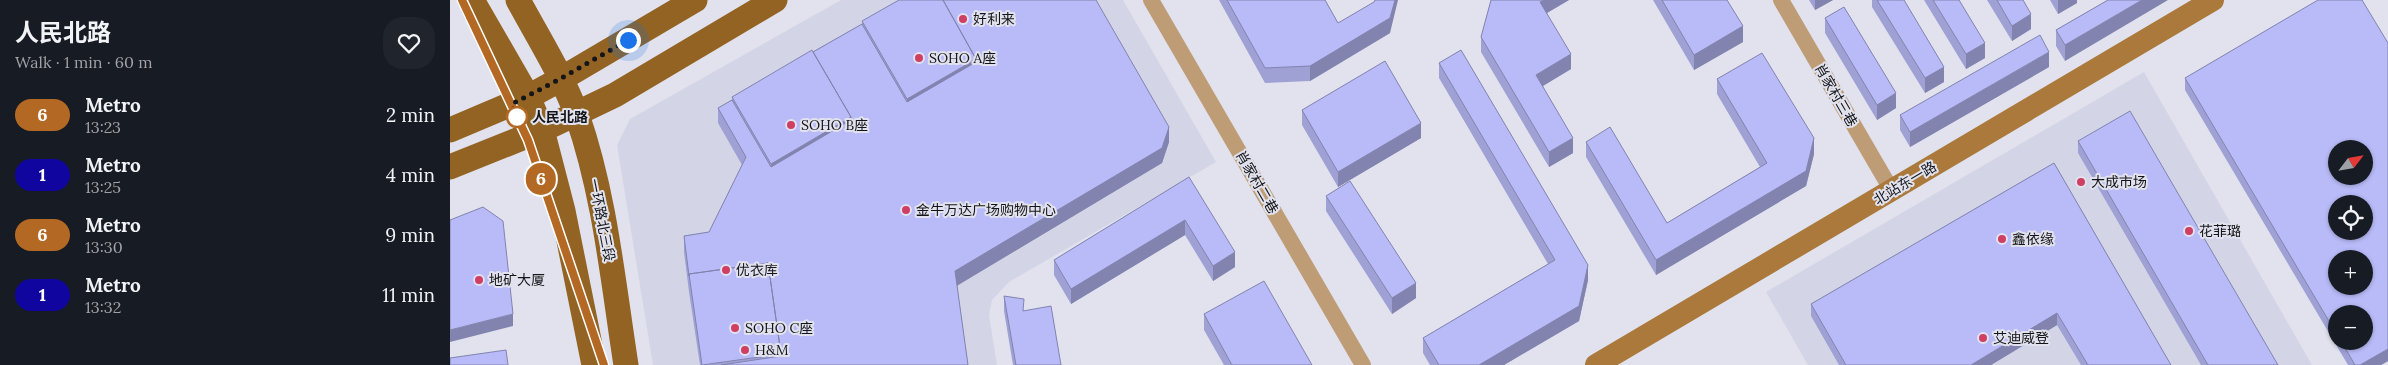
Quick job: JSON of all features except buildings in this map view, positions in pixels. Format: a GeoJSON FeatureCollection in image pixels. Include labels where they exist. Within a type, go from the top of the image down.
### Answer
{"type":"FeatureCollection","features":[{"type":"Feature","properties":{"kind":"main road"},"geometry":{"type":"LineString","coordinates":[[472,0],[528,96],[542,130],[563,211],[594,365]]}},
{"type":"Feature","properties":{"kind":"main road","name":"一环路北三段"},"geometry":{"type":"LineString","coordinates":[[518,0],[560,79],[576,115],[600,198],[626,365]]}},
{"type":"Feature","properties":{"kind":"main road"},"geometry":{"type":"LineString","coordinates":[[450,130],[528,96],[695,0]]}},
{"type":"Feature","properties":{"kind":"main road"},"geometry":{"type":"LineString","coordinates":[[450,167],[542,130],[615,95],[775,0]]}},
{"type":"Feature","properties":{"kind":"street","name":"肖家村二巷"},"geometry":{"type":"LineString","coordinates":[[1151,0],[1364,365]]}},
{"type":"Feature","properties":{"kind":"street","name":"肖家村三巷"},"geometry":{"type":"LineString","coordinates":[[1781,0],[1892,191]]}},
{"type":"Feature","properties":{"kind":"street","name":"北站东一路"},"geometry":{"type":"LineString","coordinates":[[1596,365],[2213,0]]}},
{"type":"Feature","properties":{"kind":"shaded area","name":"金牛万达广场购物中心"},"geometry":{"type":"Polygon","coordinates":[[[841,0],[1123,0],[1216,162],[1009,282],[992,300],[989,315],[997,365],[653,365],[617,145],[630,119],[841,0]]]}},
{"type":"Feature","properties":{"kind":"shaded area","name":"大成市场"},"geometry":{"type":"Polygon","coordinates":[[[2144,72],[2312,365],[1808,365],[1766,292],[2144,72]]]}},
{"type":"Feature","properties":{"kind":"metro line","name":"6"},"geometry":{"type":"LineString","coordinates":[[462,0],[528,140],[604,365]]}},
{"type":"Feature","properties":{"kind":"place","name":"好利来"},"geometry":{"type":"Point","coordinates":[963,19]}},
{"type":"Feature","properties":{"kind":"place","name":"SOHO A座"},"geometry":{"type":"Point","coordinates":[919,58]}},
{"type":"Feature","properties":{"kind":"place","name":"人民北路"},"geometry":{"type":"Point","coordinates":[517,117]}},
{"type":"Feature","properties":{"kind":"place","name":"SOHO B座"},"geometry":{"type":"Point","coordinates":[791,125]}},
{"type":"Feature","properties":{"kind":"place","name":"大成市场"},"geometry":{"type":"Point","coordinates":[2081,182]}},
{"type":"Feature","properties":{"kind":"place","name":"金牛万达广场购物中心"},"geometry":{"type":"Point","coordinates":[906,210]}},
{"type":"Feature","properties":{"kind":"place","name":"花菲璐"},"geometry":{"type":"Point","coordinates":[2189,231]}},
{"type":"Feature","properties":{"kind":"place","name":"鑫依缘"},"geometry":{"type":"Point","coordinates":[2002,239]}},
{"type":"Feature","properties":{"kind":"place","name":"优衣库"},"geometry":{"type":"Point","coordinates":[726,270]}},
{"type":"Feature","properties":{"kind":"place","name":"地矿大厦"},"geometry":{"type":"Point","coordinates":[479,280]}},
{"type":"Feature","properties":{"kind":"place","name":"SOHO C座"},"geometry":{"type":"Point","coordinates":[735,328]}},
{"type":"Feature","properties":{"kind":"place","name":"艾迪威登"},"geometry":{"type":"Point","coordinates":[1983,338]}},
{"type":"Feature","properties":{"kind":"place","name":"H&M"},"geometry":{"type":"Point","coordinates":[745,350]}},
{"type":"Feature","properties":{"kind":"route"},"geometry":{"type":"LineString","coordinates":[[517,117],[512,104],[628,40]]}}]}
